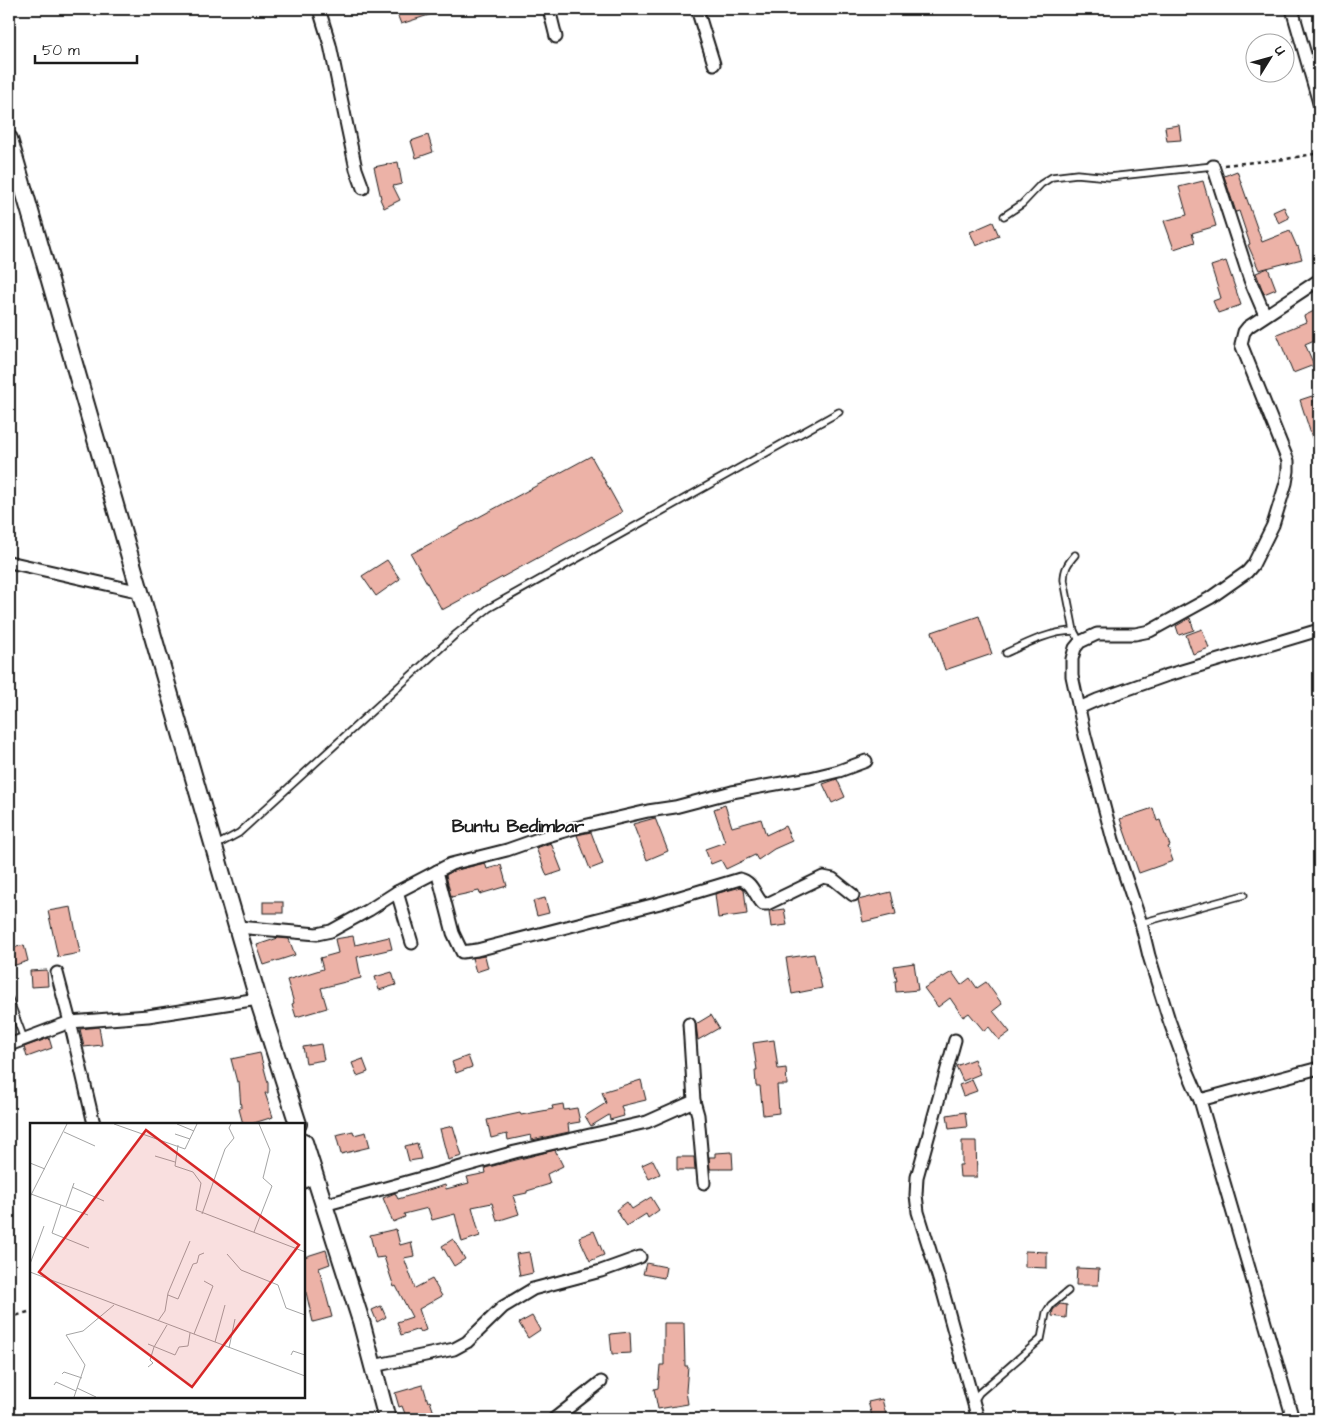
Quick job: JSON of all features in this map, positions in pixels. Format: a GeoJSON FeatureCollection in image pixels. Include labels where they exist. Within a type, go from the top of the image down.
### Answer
{"type":"FeatureCollection","features":[{"type":"Feature","properties":{"kind":"street"},"geometry":{"type":"LineString","coordinates":[[319,9],[330,45],[356,169],[363,188]]}},
{"type":"Feature","properties":{"kind":"street"},"geometry":{"type":"LineString","coordinates":[[549,9],[556,37]]}},
{"type":"Feature","properties":{"kind":"street"},"geometry":{"type":"LineString","coordinates":[[698,9],[714,64]]}},
{"type":"Feature","properties":{"kind":"street"},"geometry":{"type":"LineString","coordinates":[[1292,9],[1319,103]]}},
{"type":"Feature","properties":{"kind":"street"},"geometry":{"type":"LineString","coordinates":[[9,139],[258,999],[298,1123]]}},
{"type":"Feature","properties":{"kind":"street"},"geometry":{"type":"LineString","coordinates":[[1213,166],[1247,272],[1265,315]]}},
{"type":"Feature","properties":{"kind":"street"},"geometry":{"type":"LineString","coordinates":[[1293,1419],[1200,1100],[1169,1020],[1113,840],[1079,708],[1072,676],[1072,659],[1075,648],[1080,642],[1097,634],[1135,634],[1150,631],[1210,598],[1253,565],[1272,525],[1288,471],[1288,461],[1241,344],[1244,332],[1248,327],[1319,280]]}},
{"type":"Feature","properties":{"kind":"street"},"geometry":{"type":"LineString","coordinates":[[9,562],[138,582]]}},
{"type":"Feature","properties":{"kind":"street"},"geometry":{"type":"LineString","coordinates":[[1079,708],[1165,676],[1319,630]]}},
{"type":"Feature","properties":{"kind":"street"},"geometry":{"type":"LineString","coordinates":[[238,927],[317,934],[340,927],[397,892],[451,864],[507,850],[575,828],[648,811],[675,807],[732,792],[810,778],[866,761]]}},
{"type":"Feature","properties":{"kind":"street"},"geometry":{"type":"LineString","coordinates":[[437,870],[453,933],[462,952],[477,950],[660,903],[740,879],[746,881],[752,887],[763,904],[767,904],[823,877],[833,879],[853,895]]}},
{"type":"Feature","properties":{"kind":"street"},"geometry":{"type":"LineString","coordinates":[[397,892],[412,943]]}},
{"type":"Feature","properties":{"kind":"street"},"geometry":{"type":"LineString","coordinates":[[57,973],[94,1123]]}},
{"type":"Feature","properties":{"kind":"street"},"geometry":{"type":"LineString","coordinates":[[9,1045],[70,1022],[148,1016],[258,999]]}},
{"type":"Feature","properties":{"kind":"street"},"geometry":{"type":"LineString","coordinates":[[689,1024],[694,1101],[698,1115],[704,1183]]}},
{"type":"Feature","properties":{"kind":"street"},"geometry":{"type":"LineString","coordinates":[[955,1040],[917,1177],[916,1196],[918,1212],[978,1419]]}},
{"type":"Feature","properties":{"kind":"street"},"geometry":{"type":"LineString","coordinates":[[1200,1100],[1319,1068]]}},
{"type":"Feature","properties":{"kind":"street"},"geometry":{"type":"LineString","coordinates":[[324,1205],[515,1152],[647,1122],[694,1101]]}},
{"type":"Feature","properties":{"kind":"street"},"geometry":{"type":"LineString","coordinates":[[305,1149],[309,1179],[324,1205],[362,1321],[387,1419]]}},
{"type":"Feature","properties":{"kind":"street"},"geometry":{"type":"LineString","coordinates":[[373,1366],[454,1349],[467,1342],[503,1307],[533,1289],[601,1271],[640,1257]]}},
{"type":"Feature","properties":{"kind":"street"},"geometry":{"type":"LineString","coordinates":[[554,1419],[601,1382]]}},
{"type":"Feature","properties":{"kind":"lane"},"geometry":{"type":"LineString","coordinates":[[1004,216],[1022,204],[1041,184],[1052,177],[1077,174],[1109,177],[1213,166]]}},
{"type":"Feature","properties":{"kind":"lane"},"geometry":{"type":"LineString","coordinates":[[215,846],[239,833],[455,634],[489,608],[839,412]]}},
{"type":"Feature","properties":{"kind":"lane"},"geometry":{"type":"LineString","coordinates":[[1075,555],[1068,563],[1064,572],[1064,580],[1074,630],[1080,642]]}},
{"type":"Feature","properties":{"kind":"lane"},"geometry":{"type":"LineString","coordinates":[[1006,653],[1044,637],[1074,630]]}},
{"type":"Feature","properties":{"kind":"lane"},"geometry":{"type":"LineString","coordinates":[[1140,923],[1244,895]]}},
{"type":"Feature","properties":{"kind":"lane"},"geometry":{"type":"LineString","coordinates":[[9,999],[24,1039]]}},
{"type":"Feature","properties":{"kind":"lane"},"geometry":{"type":"LineString","coordinates":[[974,1401],[979,1393],[1041,1338],[1046,1313],[1051,1305],[1068,1291]]}},
{"type":"Feature","properties":{"kind":"path"},"geometry":{"type":"LineString","coordinates":[[1213,166],[1286,159],[1319,153]]}},
{"type":"Feature","properties":{"kind":"path"},"geometry":{"type":"LineString","coordinates":[[9,1318],[30,1310]]}},
{"type":"Feature","properties":{"kind":"building"},"geometry":{"type":"Polygon","coordinates":[[[395,9],[440,9],[441,11],[401,24],[395,9]]]}},
{"type":"Feature","properties":{"kind":"building"},"geometry":{"type":"Polygon","coordinates":[[[1179,125],[1181,140],[1167,141],[1165,127],[1179,125]]]}},
{"type":"Feature","properties":{"kind":"building"},"geometry":{"type":"Polygon","coordinates":[[[428,135],[433,152],[416,158],[411,141],[428,135]]]}},
{"type":"Feature","properties":{"kind":"building"},"geometry":{"type":"Polygon","coordinates":[[[398,162],[402,184],[393,186],[400,200],[384,208],[380,199],[374,167],[398,162]]]}},
{"type":"Feature","properties":{"kind":"building"},"geometry":{"type":"Polygon","coordinates":[[[1237,171],[1262,242],[1290,231],[1302,259],[1259,270],[1248,245],[1250,244],[1239,211],[1236,212],[1224,176],[1237,171]]]}},
{"type":"Feature","properties":{"kind":"building"},"geometry":{"type":"Polygon","coordinates":[[[1203,181],[1216,226],[1192,233],[1195,242],[1174,249],[1164,221],[1187,215],[1179,187],[1203,181]]]}},
{"type":"Feature","properties":{"kind":"building"},"geometry":{"type":"Polygon","coordinates":[[[1284,207],[1289,218],[1279,223],[1273,212],[1284,207]]]}},
{"type":"Feature","properties":{"kind":"building"},"geometry":{"type":"Polygon","coordinates":[[[993,222],[999,236],[976,246],[970,232],[993,222]]]}},
{"type":"Feature","properties":{"kind":"building"},"geometry":{"type":"Polygon","coordinates":[[[1226,261],[1241,305],[1218,313],[1213,301],[1221,298],[1211,266],[1226,261]]]}},
{"type":"Feature","properties":{"kind":"building"},"geometry":{"type":"Polygon","coordinates":[[[1268,268],[1276,289],[1264,294],[1256,273],[1268,268]]]}},
{"type":"Feature","properties":{"kind":"building"},"geometry":{"type":"Polygon","coordinates":[[[1316,310],[1319,317],[1319,338],[1305,344],[1314,365],[1293,373],[1277,334],[1306,322],[1304,316],[1316,310]]]}},
{"type":"Feature","properties":{"kind":"building"},"geometry":{"type":"Polygon","coordinates":[[[1312,396],[1319,419],[1319,452],[1317,453],[1300,400],[1312,396]]]}},
{"type":"Feature","properties":{"kind":"building"},"geometry":{"type":"Polygon","coordinates":[[[591,456],[622,512],[442,610],[411,554],[591,456]]]}},
{"type":"Feature","properties":{"kind":"building"},"geometry":{"type":"Polygon","coordinates":[[[387,560],[400,579],[376,596],[362,576],[387,560]]]}},
{"type":"Feature","properties":{"kind":"building"},"geometry":{"type":"Polygon","coordinates":[[[979,616],[992,654],[945,670],[932,632],[979,616]]]}},
{"type":"Feature","properties":{"kind":"building"},"geometry":{"type":"Polygon","coordinates":[[[1190,618],[1194,630],[1179,635],[1176,626],[1190,618]]]}},
{"type":"Feature","properties":{"kind":"building"},"geometry":{"type":"Polygon","coordinates":[[[1202,629],[1209,648],[1193,654],[1186,635],[1202,629]]]}},
{"type":"Feature","properties":{"kind":"building"},"geometry":{"type":"Polygon","coordinates":[[[837,779],[845,797],[832,803],[823,784],[837,779]]]}},
{"type":"Feature","properties":{"kind":"building"},"geometry":{"type":"Polygon","coordinates":[[[725,805],[732,827],[761,819],[766,835],[785,826],[792,841],[774,849],[758,860],[755,855],[726,869],[721,860],[711,864],[705,849],[725,842],[714,809],[725,805]]]}},
{"type":"Feature","properties":{"kind":"building"},"geometry":{"type":"Polygon","coordinates":[[[1153,808],[1157,821],[1160,820],[1166,835],[1173,861],[1139,873],[1120,819],[1153,808]]]}},
{"type":"Feature","properties":{"kind":"building"},"geometry":{"type":"Polygon","coordinates":[[[655,818],[668,851],[647,860],[633,824],[655,818]]]}},
{"type":"Feature","properties":{"kind":"building"},"geometry":{"type":"Polygon","coordinates":[[[591,832],[603,864],[590,869],[577,835],[591,832]]]}},
{"type":"Feature","properties":{"kind":"building"},"geometry":{"type":"Polygon","coordinates":[[[551,843],[562,871],[547,876],[536,848],[551,843]]]}},
{"type":"Feature","properties":{"kind":"building"},"geometry":{"type":"Polygon","coordinates":[[[485,863],[487,869],[501,865],[507,886],[480,894],[479,891],[451,897],[446,875],[453,871],[485,863]]]}},
{"type":"Feature","properties":{"kind":"building"},"geometry":{"type":"Polygon","coordinates":[[[741,887],[744,889],[747,914],[718,918],[715,894],[741,887]]]}},
{"type":"Feature","properties":{"kind":"building"},"geometry":{"type":"Polygon","coordinates":[[[891,892],[896,914],[863,922],[858,900],[891,892]]]}},
{"type":"Feature","properties":{"kind":"building"},"geometry":{"type":"Polygon","coordinates":[[[545,898],[549,913],[537,916],[533,901],[545,898]]]}},
{"type":"Feature","properties":{"kind":"building"},"geometry":{"type":"Polygon","coordinates":[[[263,902],[283,902],[283,913],[263,913],[263,902]]]}},
{"type":"Feature","properties":{"kind":"building"},"geometry":{"type":"Polygon","coordinates":[[[71,907],[80,953],[58,957],[48,911],[71,907]]]}},
{"type":"Feature","properties":{"kind":"building"},"geometry":{"type":"Polygon","coordinates":[[[784,909],[787,925],[771,927],[769,911],[784,909]]]}},
{"type":"Feature","properties":{"kind":"building"},"geometry":{"type":"Polygon","coordinates":[[[353,936],[355,945],[389,937],[392,949],[357,957],[361,978],[321,988],[327,1008],[296,1017],[287,980],[323,969],[320,958],[338,953],[335,939],[353,936]]]}},
{"type":"Feature","properties":{"kind":"building"},"geometry":{"type":"Polygon","coordinates":[[[278,938],[289,939],[295,955],[264,965],[257,945],[278,938]]]}},
{"type":"Feature","properties":{"kind":"building"},"geometry":{"type":"Polygon","coordinates":[[[24,945],[28,961],[9,967],[9,949],[24,945]]]}},
{"type":"Feature","properties":{"kind":"building"},"geometry":{"type":"Polygon","coordinates":[[[814,954],[822,988],[792,994],[786,958],[814,954]]]}},
{"type":"Feature","properties":{"kind":"building"},"geometry":{"type":"Polygon","coordinates":[[[485,956],[488,968],[476,972],[472,958],[485,956]]]}},
{"type":"Feature","properties":{"kind":"building"},"geometry":{"type":"Polygon","coordinates":[[[914,963],[918,990],[896,992],[895,981],[897,981],[894,966],[914,963]]]}},
{"type":"Feature","properties":{"kind":"building"},"geometry":{"type":"Polygon","coordinates":[[[47,970],[48,986],[31,987],[30,971],[47,970]]]}},
{"type":"Feature","properties":{"kind":"building"},"geometry":{"type":"Polygon","coordinates":[[[392,972],[396,985],[379,990],[375,977],[392,972]]]}},
{"type":"Feature","properties":{"kind":"building"},"geometry":{"type":"Polygon","coordinates":[[[952,972],[961,985],[970,978],[977,988],[986,982],[1002,1004],[993,1011],[1010,1032],[999,1040],[989,1027],[984,1031],[969,1013],[963,1017],[950,998],[938,1007],[924,988],[952,972]]]}},
{"type":"Feature","properties":{"kind":"building"},"geometry":{"type":"Polygon","coordinates":[[[711,1015],[719,1028],[698,1040],[696,1024],[711,1015]]]}},
{"type":"Feature","properties":{"kind":"building"},"geometry":{"type":"Polygon","coordinates":[[[99,1027],[102,1045],[84,1047],[80,1029],[99,1027]]]}},
{"type":"Feature","properties":{"kind":"building"},"geometry":{"type":"Polygon","coordinates":[[[49,1038],[52,1048],[27,1057],[24,1047],[49,1038]]]}},
{"type":"Feature","properties":{"kind":"building"},"geometry":{"type":"Polygon","coordinates":[[[774,1040],[778,1069],[786,1068],[787,1085],[777,1085],[779,1113],[763,1115],[760,1086],[756,1086],[755,1070],[757,1070],[753,1043],[774,1040]]]}},
{"type":"Feature","properties":{"kind":"building"},"geometry":{"type":"Polygon","coordinates":[[[321,1044],[324,1060],[306,1063],[303,1047],[321,1044]]]}},
{"type":"Feature","properties":{"kind":"building"},"geometry":{"type":"Polygon","coordinates":[[[260,1053],[268,1083],[268,1093],[265,1093],[273,1117],[254,1123],[243,1123],[239,1109],[241,1108],[239,1081],[237,1082],[231,1059],[260,1053]]]}},
{"type":"Feature","properties":{"kind":"building"},"geometry":{"type":"Polygon","coordinates":[[[468,1056],[472,1067],[456,1073],[452,1062],[468,1056]]]}},
{"type":"Feature","properties":{"kind":"building"},"geometry":{"type":"Polygon","coordinates":[[[363,1059],[368,1072],[357,1076],[352,1063],[363,1059]]]}},
{"type":"Feature","properties":{"kind":"building"},"geometry":{"type":"Polygon","coordinates":[[[974,1059],[980,1074],[963,1081],[956,1066],[974,1059]]]}},
{"type":"Feature","properties":{"kind":"building"},"geometry":{"type":"Polygon","coordinates":[[[641,1080],[646,1100],[621,1106],[624,1116],[610,1120],[609,1115],[591,1126],[585,1116],[606,1103],[602,1092],[641,1080]]]}},
{"type":"Feature","properties":{"kind":"building"},"geometry":{"type":"Polygon","coordinates":[[[972,1080],[977,1091],[963,1096],[959,1085],[972,1080]]]}},
{"type":"Feature","properties":{"kind":"building"},"geometry":{"type":"Polygon","coordinates":[[[563,1104],[564,1110],[577,1108],[580,1122],[568,1124],[569,1132],[532,1140],[531,1135],[508,1140],[507,1134],[491,1138],[487,1120],[553,1109],[552,1106],[563,1104]]]}},
{"type":"Feature","properties":{"kind":"building"},"geometry":{"type":"Polygon","coordinates":[[[965,1112],[967,1127],[949,1129],[947,1115],[965,1112]]]}},
{"type":"Feature","properties":{"kind":"building"},"geometry":{"type":"Polygon","coordinates":[[[453,1126],[462,1156],[448,1160],[440,1129],[453,1126]]]}},
{"type":"Feature","properties":{"kind":"building"},"geometry":{"type":"Polygon","coordinates":[[[353,1131],[354,1135],[366,1132],[370,1147],[341,1154],[336,1135],[353,1131]]]}},
{"type":"Feature","properties":{"kind":"building"},"geometry":{"type":"Polygon","coordinates":[[[962,1141],[976,1141],[977,1177],[960,1177],[959,1165],[962,1165],[962,1141]]]}},
{"type":"Feature","properties":{"kind":"building"},"geometry":{"type":"Polygon","coordinates":[[[417,1143],[421,1159],[409,1161],[405,1146],[417,1143]]]}},
{"type":"Feature","properties":{"kind":"building"},"geometry":{"type":"Polygon","coordinates":[[[555,1150],[563,1166],[547,1174],[550,1184],[513,1196],[519,1214],[497,1221],[492,1203],[472,1207],[480,1236],[462,1242],[455,1214],[432,1220],[428,1208],[404,1214],[405,1217],[393,1222],[383,1198],[395,1193],[398,1199],[445,1185],[446,1189],[469,1183],[467,1177],[486,1173],[485,1168],[555,1150]]]}},
{"type":"Feature","properties":{"kind":"building"},"geometry":{"type":"Polygon","coordinates":[[[732,1152],[733,1169],[710,1169],[709,1157],[715,1157],[715,1153],[732,1152]]]}},
{"type":"Feature","properties":{"kind":"building"},"geometry":{"type":"Polygon","coordinates":[[[677,1157],[694,1157],[695,1170],[677,1170],[677,1157]]]}},
{"type":"Feature","properties":{"kind":"building"},"geometry":{"type":"Polygon","coordinates":[[[653,1160],[660,1174],[649,1179],[642,1165],[653,1160]]]}},
{"type":"Feature","properties":{"kind":"building"},"geometry":{"type":"Polygon","coordinates":[[[651,1197],[659,1210],[648,1218],[646,1214],[627,1226],[616,1210],[627,1202],[632,1209],[651,1197]]]}},
{"type":"Feature","properties":{"kind":"building"},"geometry":{"type":"Polygon","coordinates":[[[396,1229],[400,1245],[411,1242],[414,1256],[404,1258],[415,1288],[432,1279],[442,1296],[419,1309],[426,1330],[421,1332],[419,1329],[401,1335],[397,1322],[412,1317],[396,1286],[394,1287],[384,1257],[376,1258],[370,1235],[396,1229]]]}},
{"type":"Feature","properties":{"kind":"building"},"geometry":{"type":"Polygon","coordinates":[[[594,1231],[604,1255],[590,1261],[579,1237],[594,1231]]]}},
{"type":"Feature","properties":{"kind":"building"},"geometry":{"type":"Polygon","coordinates":[[[453,1239],[465,1259],[454,1266],[442,1246],[453,1239]]]}},
{"type":"Feature","properties":{"kind":"building"},"geometry":{"type":"Polygon","coordinates":[[[326,1250],[330,1264],[319,1268],[332,1317],[313,1322],[305,1288],[305,1257],[326,1250]]]}},
{"type":"Feature","properties":{"kind":"building"},"geometry":{"type":"Polygon","coordinates":[[[1025,1251],[1047,1252],[1047,1268],[1025,1267],[1025,1251]]]}},
{"type":"Feature","properties":{"kind":"building"},"geometry":{"type":"Polygon","coordinates":[[[529,1252],[533,1273],[520,1276],[516,1254],[529,1252]]]}},
{"type":"Feature","properties":{"kind":"building"},"geometry":{"type":"Polygon","coordinates":[[[646,1263],[666,1267],[664,1278],[643,1274],[646,1263]]]}},
{"type":"Feature","properties":{"kind":"building"},"geometry":{"type":"Polygon","coordinates":[[[1077,1268],[1099,1269],[1098,1285],[1076,1285],[1077,1268]]]}},
{"type":"Feature","properties":{"kind":"building"},"geometry":{"type":"Polygon","coordinates":[[[1060,1304],[1067,1305],[1066,1318],[1052,1316],[1053,1310],[1060,1304]]]}},
{"type":"Feature","properties":{"kind":"building"},"geometry":{"type":"Polygon","coordinates":[[[381,1306],[386,1317],[377,1322],[372,1310],[381,1306]]]}},
{"type":"Feature","properties":{"kind":"building"},"geometry":{"type":"Polygon","coordinates":[[[532,1316],[540,1330],[528,1338],[519,1323],[532,1316]]]}},
{"type":"Feature","properties":{"kind":"building"},"geometry":{"type":"Polygon","coordinates":[[[664,1323],[684,1323],[685,1366],[688,1366],[686,1391],[688,1404],[658,1409],[654,1389],[658,1388],[660,1365],[664,1365],[664,1323]]]}},
{"type":"Feature","properties":{"kind":"building"},"geometry":{"type":"Polygon","coordinates":[[[630,1332],[631,1353],[612,1354],[610,1334],[630,1332]]]}},
{"type":"Feature","properties":{"kind":"building"},"geometry":{"type":"Polygon","coordinates":[[[423,1385],[428,1402],[430,1401],[434,1413],[417,1419],[407,1419],[402,1406],[399,1407],[395,1393],[423,1385]]]}},
{"type":"Feature","properties":{"kind":"building"},"geometry":{"type":"Polygon","coordinates":[[[882,1399],[886,1415],[873,1419],[868,1402],[882,1399]]]}},
{"type":"Feature","properties":{"kind":"district","name":"Buntu Bedimbar"},"geometry":{"type":"Point","coordinates":[518,826]}}]}
